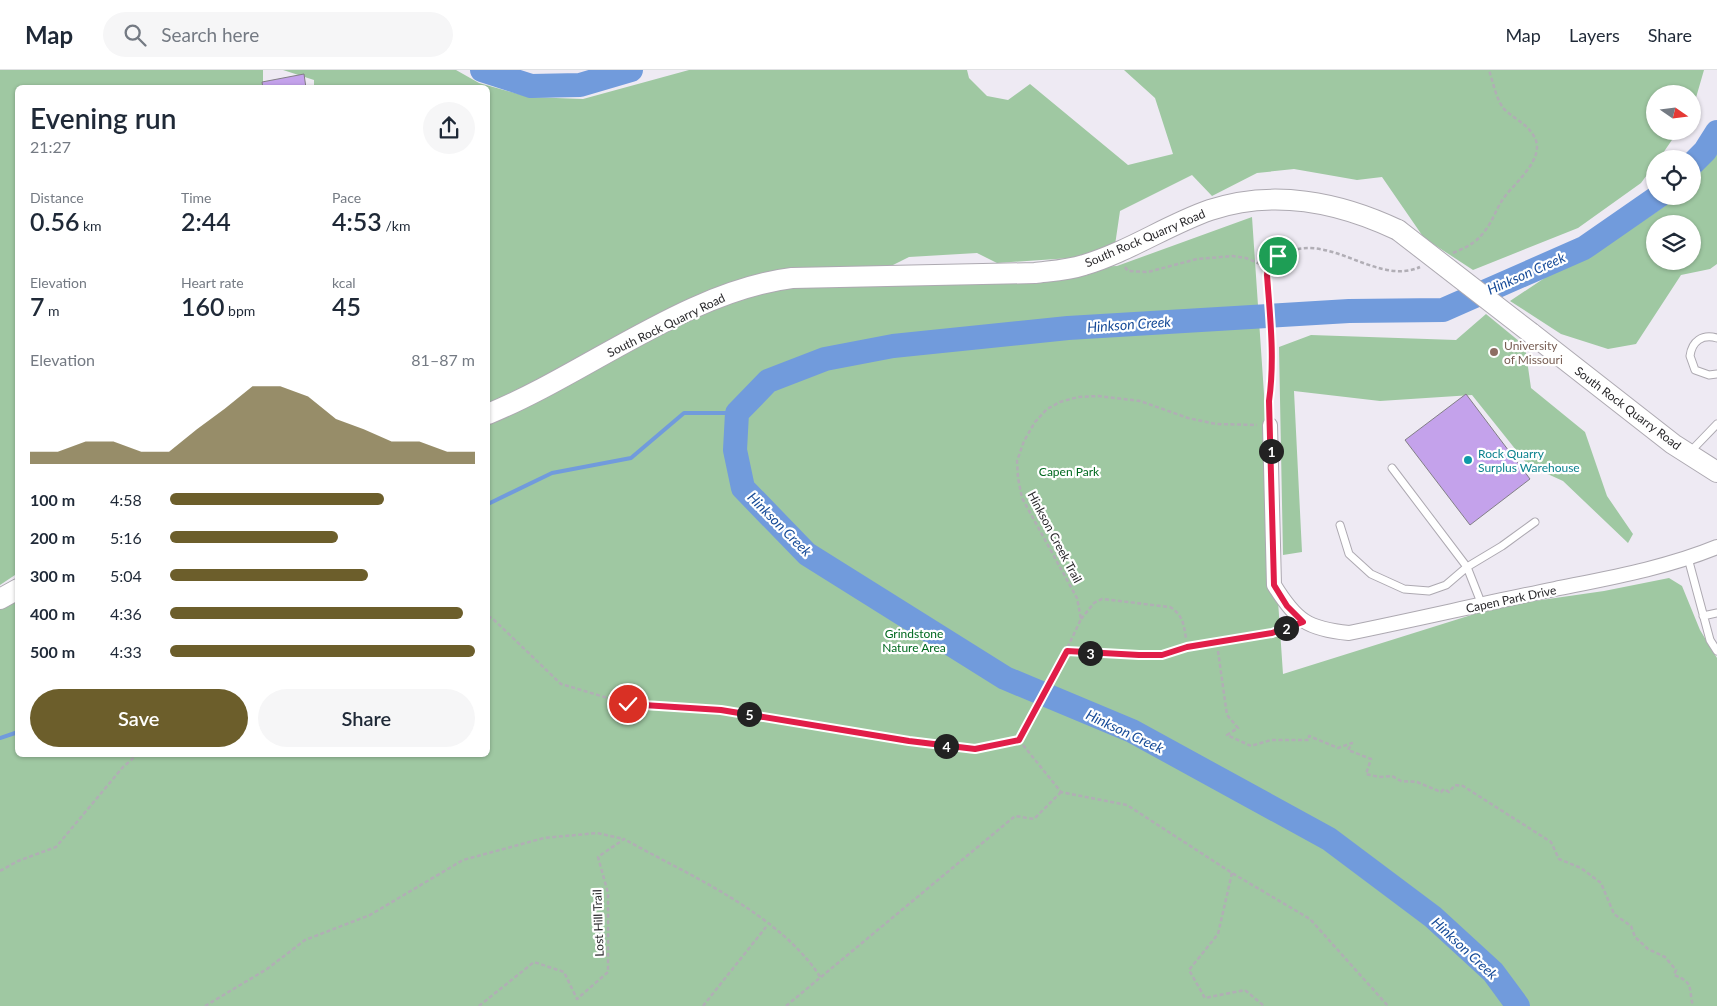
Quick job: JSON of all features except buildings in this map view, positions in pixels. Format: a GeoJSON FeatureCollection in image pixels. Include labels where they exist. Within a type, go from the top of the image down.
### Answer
{"type":"FeatureCollection","features":[{"type":"Feature","properties":{"kind":"street","name":"South Rock Quarry Road"},"geometry":{"type":"LineString","coordinates":[[490,413],[531,395],[684,313],[728,294],[764,282],[792,278],[1035,273],[1083,266],[1116,254],[1210,210],[1244,202],[1298,199],[1363,215],[1398,230],[1688,454],[1717,472]]}},
{"type":"Feature","properties":{"kind":"street"},"geometry":{"type":"LineString","coordinates":[[1270,425],[1274,585],[1287,606],[1303,622]]}},
{"type":"Feature","properties":{"kind":"street","name":"Capen Park Drive"},"geometry":{"type":"LineString","coordinates":[[1303,622],[1327,631],[1349,633],[1612,577],[1688,558],[1717,547]]}},
{"type":"Feature","properties":{"kind":"street"},"geometry":{"type":"LineString","coordinates":[[0,599],[15,591]]}},
{"type":"Feature","properties":{"kind":"lane"},"geometry":{"type":"LineString","coordinates":[[1717,338],[1709,336],[1701,338],[1695,342],[1690,356],[1695,370],[1709,375],[1717,374]]}},
{"type":"Feature","properties":{"kind":"lane"},"geometry":{"type":"LineString","coordinates":[[1688,454],[1717,424]]}},
{"type":"Feature","properties":{"kind":"lane"},"geometry":{"type":"LineString","coordinates":[[1392,468],[1467,567],[1482,605]]}},
{"type":"Feature","properties":{"kind":"lane"},"geometry":{"type":"LineString","coordinates":[[1340,524],[1349,554],[1371,574],[1404,589],[1429,591],[1446,585],[1467,567],[1502,546],[1535,522]]}},
{"type":"Feature","properties":{"kind":"lane"},"geometry":{"type":"LineString","coordinates":[[1688,558],[1710,640],[1717,651]]}},
{"type":"Feature","properties":{"kind":"lane"},"geometry":{"type":"LineString","coordinates":[[1703,616],[1717,613]]}},
{"type":"Feature","properties":{"kind":"lane"},"geometry":{"type":"LineString","coordinates":[[1187,647],[1272,633],[1303,622]]}},
{"type":"Feature","properties":{"kind":"path"},"geometry":{"type":"LineString","coordinates":[[1448,255],[1472,245],[1484,232],[1503,200],[1533,162],[1537,148],[1535,138],[1529,130],[1504,109],[1489,70]]}},
{"type":"Feature","properties":{"kind":"path"},"geometry":{"type":"LineString","coordinates":[[1270,425],[1269,401],[1273,376],[1267,275],[1268,267],[1278,256],[1293,250],[1310,248],[1331,252],[1386,270],[1402,273],[1425,266]]}},
{"type":"Feature","properties":{"kind":"path"},"geometry":{"type":"LineString","coordinates":[[1116,254],[1128,271],[1148,272],[1197,259],[1233,256],[1246,258],[1268,267]]}},
{"type":"Feature","properties":{"kind":"path","name":"Hinkson Creek Trail"},"geometry":{"type":"LineString","coordinates":[[1081,618],[1077,598],[1022,498],[1017,461],[1024,441],[1035,422],[1060,402],[1078,397],[1098,396],[1140,401],[1188,418],[1216,424],[1270,425]]}},
{"type":"Feature","properties":{"kind":"path"},"geometry":{"type":"LineString","coordinates":[[1019,740],[1067,651],[1081,618],[1094,602],[1102,599],[1170,607],[1179,613],[1184,623],[1187,647],[1162,655],[1067,651]]}},
{"type":"Feature","properties":{"kind":"path"},"geometry":{"type":"LineString","coordinates":[[490,617],[561,684],[628,704],[721,710],[909,741],[975,749],[1019,740]]}},
{"type":"Feature","properties":{"kind":"path"},"geometry":{"type":"LineString","coordinates":[[1217,642],[1226,715],[1238,728],[1227,735],[1251,746],[1271,740],[1309,740],[1310,736],[1338,748],[1352,743],[1348,750],[1371,759],[1366,774],[1379,777],[1392,776],[1401,781],[1417,782],[1441,792],[1444,789],[1449,792],[1455,785],[1463,786],[1552,842],[1560,859],[1582,868],[1600,883],[1614,914],[1631,926],[1636,937],[1648,949],[1665,957],[1676,970],[1674,975],[1685,979],[1691,987],[1693,1006]]}},
{"type":"Feature","properties":{"kind":"path"},"geometry":{"type":"LineString","coordinates":[[1019,740],[1061,792],[1127,805],[1232,873],[1310,919],[1388,1006]]}},
{"type":"Feature","properties":{"kind":"path"},"geometry":{"type":"LineString","coordinates":[[0,871],[18,861],[56,847],[123,767],[135,757]]}},
{"type":"Feature","properties":{"kind":"path"},"geometry":{"type":"LineString","coordinates":[[786,1006],[1015,816],[1034,818],[1061,792]]}},
{"type":"Feature","properties":{"kind":"path"},"geometry":{"type":"LineString","coordinates":[[205,1006],[267,969],[305,940],[370,915],[463,860],[544,838],[597,833],[624,839],[755,912],[810,961],[821,978]]}},
{"type":"Feature","properties":{"kind":"path","name":"Lost Hill Trail"},"geometry":{"type":"LineString","coordinates":[[479,1006],[534,962],[564,972],[577,999],[608,972],[608,893],[598,857],[624,839]]}},
{"type":"Feature","properties":{"kind":"path"},"geometry":{"type":"LineString","coordinates":[[1232,873],[1218,934],[1189,970],[1205,998],[1245,990],[1264,1006]]}},
{"type":"Feature","properties":{"kind":"path"},"geometry":{"type":"LineString","coordinates":[[704,1006],[766,927]]}},
{"type":"Feature","properties":{"kind":"green space"},"geometry":{"type":"Polygon","coordinates":[[[0,70],[263,70],[263,85],[15,85],[15,575],[0,585],[0,70]]]}},
{"type":"Feature","properties":{"kind":"green space","name":"Grindstone Nature Area"},"geometry":{"type":"Polygon","coordinates":[[[283,70],[456,70],[486,85],[314,85],[314,80],[283,70]]]}},
{"type":"Feature","properties":{"kind":"green space","name":"Grindstone Nature Area"},"geometry":{"type":"Polygon","coordinates":[[[689,70],[967,70],[969,78],[987,96],[1008,100],[1030,84],[1128,165],[1173,154],[1155,98],[1124,70],[1704,70],[1700,85],[1646,85],[1646,140],[1672,140],[1665,150],[1646,150],[1646,176],[1641,183],[1578,228],[1473,270],[1424,238],[1382,177],[1357,180],[1294,169],[1257,173],[1212,196],[1192,175],[1120,211],[1115,245],[1085,257],[997,263],[977,253],[909,257],[891,266],[767,273],[775,280],[1117,266],[1252,217],[1283,674],[1500,606],[1604,591],[1669,578],[1682,586],[1700,630],[1717,658],[1717,1006],[0,1006],[0,606],[15,595],[15,757],[490,757],[490,86],[529,97],[583,99],[689,70]]]}},
{"type":"Feature","properties":{"kind":"green space"},"geometry":{"type":"Polygon","coordinates":[[[1717,154],[1717,264],[1710,269],[1681,275],[1636,344],[1608,349],[1561,334],[1510,301],[1567,263],[1589,257],[1646,219],[1646,270],[1701,270],[1701,215],[1652,215],[1665,206],[1701,205],[1701,171],[1717,154]]]}},
{"type":"Feature","properties":{"kind":"green space"},"geometry":{"type":"Polygon","coordinates":[[[1486,314],[1525,346],[1531,388],[1585,432],[1607,496],[1633,534],[1628,543],[1563,481],[1528,465],[1472,395],[1380,401],[1294,391],[1302,552],[1283,555],[1279,347],[1311,335],[1456,340],[1486,314]]]}},
{"type":"Feature","properties":{"kind":"waterway","name":"Hinkson Creek"},"geometry":{"type":"LineString","coordinates":[[482,70],[531,86],[580,85],[631,70]]}},
{"type":"Feature","properties":{"kind":"waterway","name":"Hinkson Creek"},"geometry":{"type":"LineString","coordinates":[[1701,155],[1717,132]]}},
{"type":"Feature","properties":{"kind":"waterway","name":"Hinkson Creek"},"geometry":{"type":"LineString","coordinates":[[1518,1006],[1493,972],[1433,917],[1329,839],[1132,731],[1005,678],[807,554],[743,488],[735,450],[737,413],[768,381],[825,359],[893,346],[1068,328],[1349,311],[1443,310],[1584,248],[1646,205]]}},
{"type":"Feature","properties":{"kind":"waterway"},"geometry":{"type":"LineString","coordinates":[[490,503],[552,473],[631,458],[684,413],[737,413]]}},
{"type":"Feature","properties":{"kind":"waterway"},"geometry":{"type":"LineString","coordinates":[[0,738],[15,733]]}},
{"type":"Feature","properties":{"kind":"place","name":"University of Missouri"},"geometry":{"type":"Point","coordinates":[1494,352]}},
{"type":"Feature","properties":{"kind":"place","name":"Rock Quarry Surplus Warehouse"},"geometry":{"type":"Point","coordinates":[1468,460]}},
{"type":"Feature","properties":{"kind":"route"},"geometry":{"type":"LineString","coordinates":[[628,704],[721,710],[909,741],[975,749],[1019,740],[1067,651],[1101,654],[1162,655],[1187,647],[1272,633],[1303,622],[1287,606],[1274,585],[1269,401],[1273,376],[1267,275],[1268,267],[1278,256]]}},
{"type":"Feature","properties":{"kind":"park label","name":"Capen Park"},"geometry":{"type":"Point","coordinates":[1069,471]}}]}
